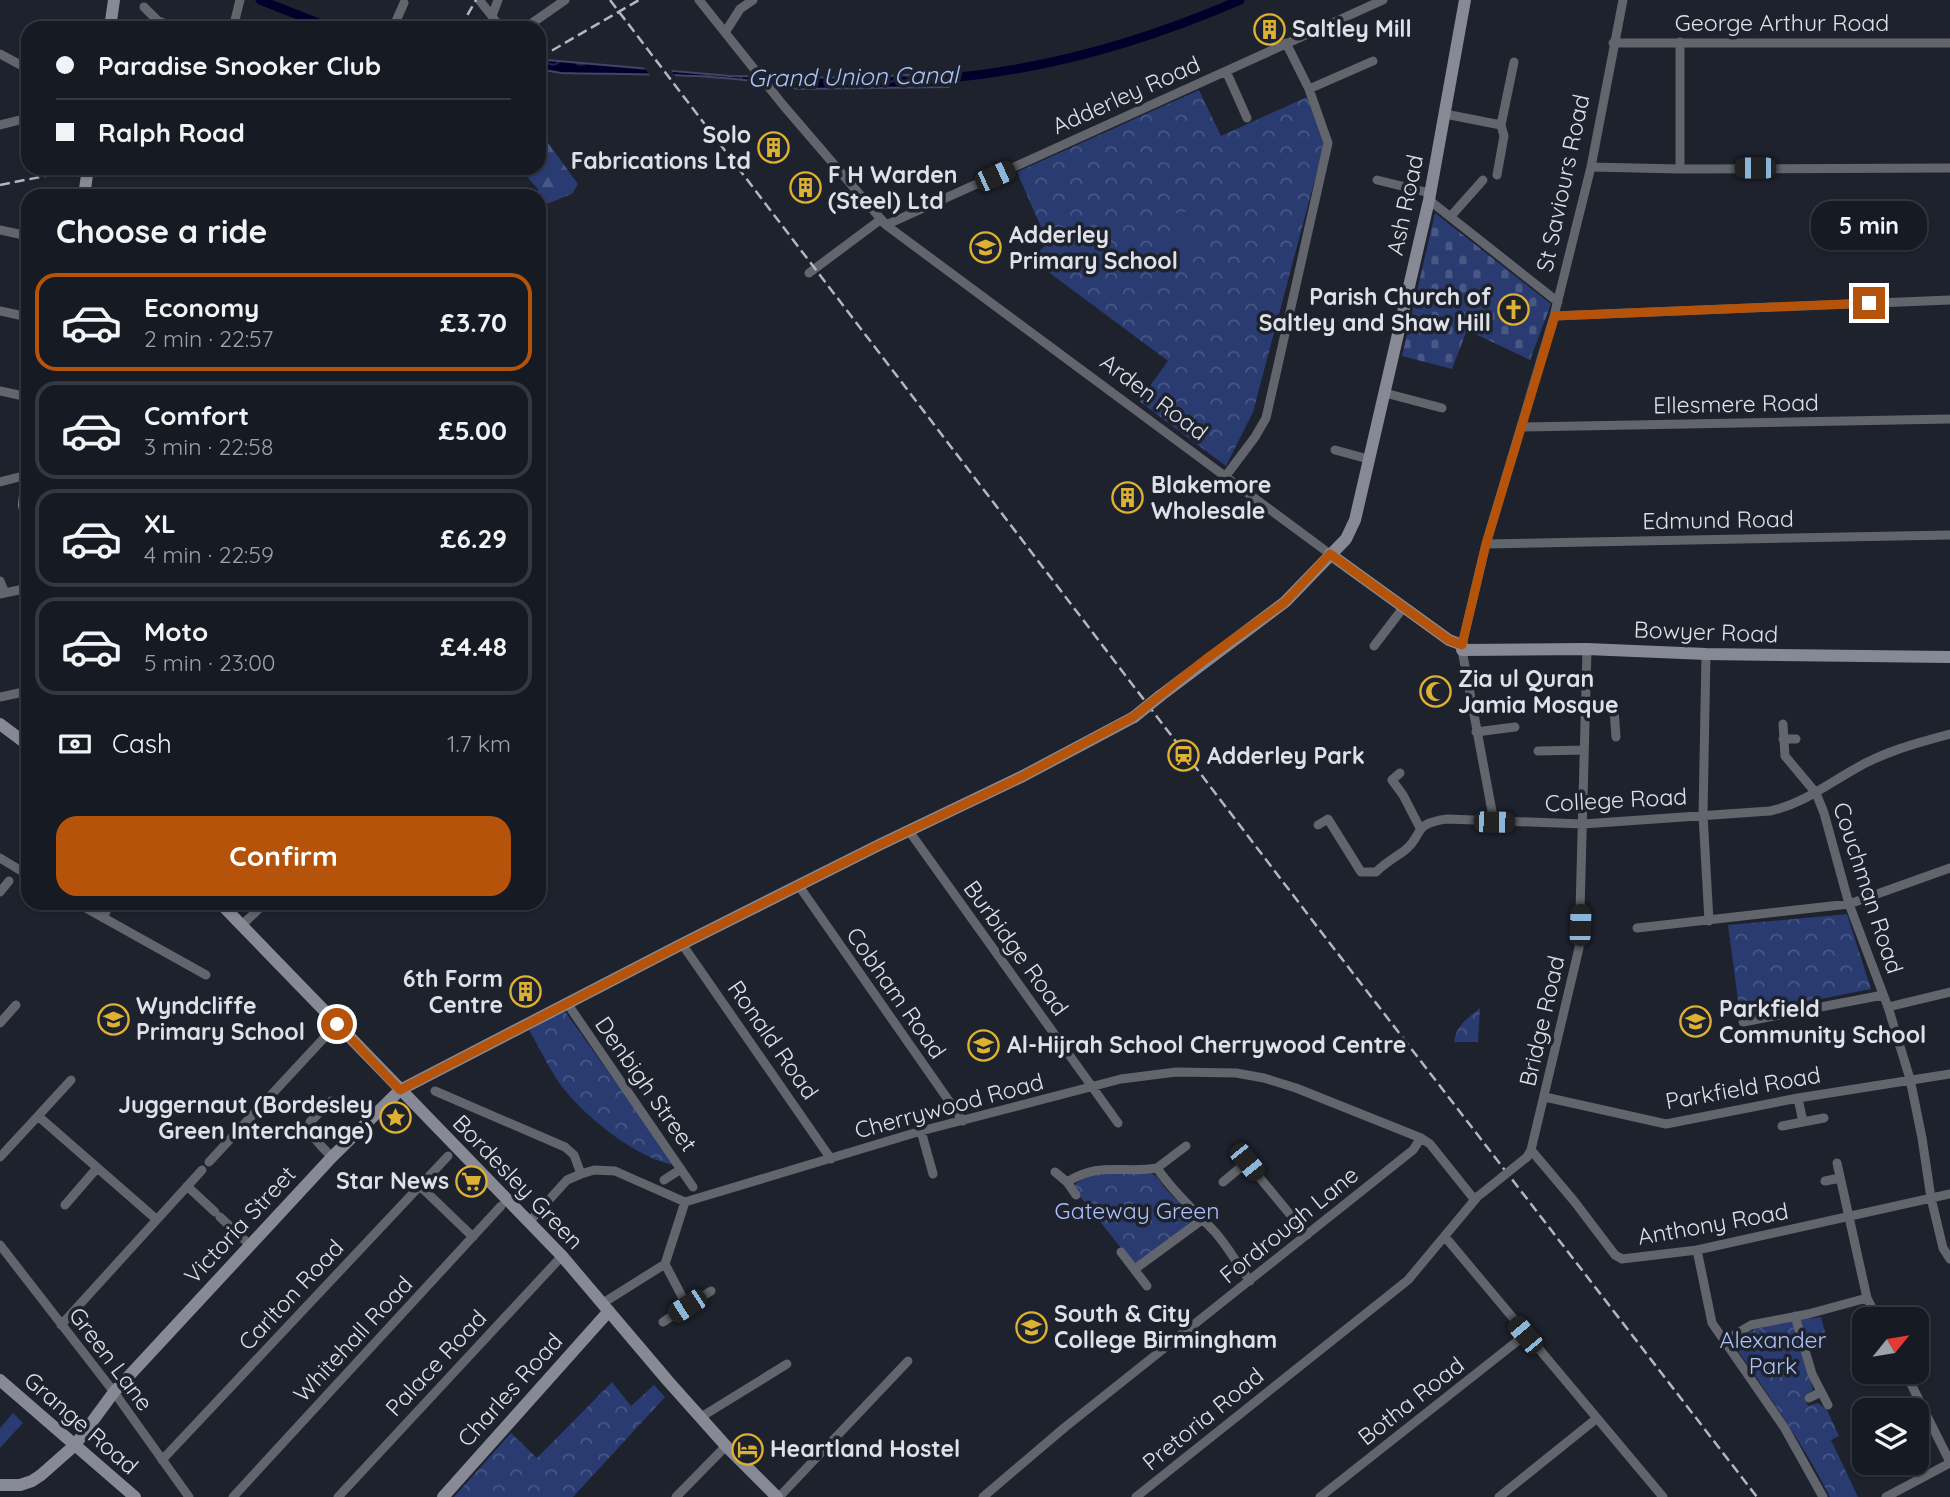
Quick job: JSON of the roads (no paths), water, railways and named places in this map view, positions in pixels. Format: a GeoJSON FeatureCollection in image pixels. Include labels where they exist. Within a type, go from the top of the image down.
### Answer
{"type":"FeatureCollection","features":[{"type":"Feature","properties":{"kind":"main road"},"geometry":{"type":"LineString","coordinates":[[111,21],[114,0]]}},
{"type":"Feature","properties":{"kind":"main road","name":"Ash Road"},"geometry":{"type":"LineString","coordinates":[[909,831],[1023,776],[1133,717],[1285,602],[1330,554],[1338,533],[1358,500],[1385,393],[1430,196],[1465,0]]}},
{"type":"Feature","properties":{"kind":"main road","name":"Arden Road"},"geometry":{"type":"LineString","coordinates":[[1330,554],[1462,647]]}},
{"type":"Feature","properties":{"kind":"main road","name":"Bowyer Road"},"geometry":{"type":"LineString","coordinates":[[1462,647],[1950,657]]}},
{"type":"Feature","properties":{"kind":"main road"},"geometry":{"type":"LineString","coordinates":[[0,724],[21,740]]}},
{"type":"Feature","properties":{"kind":"main road","name":"Victoria Street"},"geometry":{"type":"LineString","coordinates":[[0,1485],[20,1485],[32,1481],[75,1445],[114,1392],[332,1157],[400,1090],[682,944],[909,831]]}},
{"type":"Feature","properties":{"kind":"main road","name":"Bordesley Green"},"geometry":{"type":"LineString","coordinates":[[227,910],[562,1256],[726,1446],[778,1497]]}},
{"type":"Feature","properties":{"kind":"main road","name":"Charles Road"},"geometry":{"type":"LineString","coordinates":[[443,1497],[606,1307]]}},
{"type":"Feature","properties":{"kind":"main road","name":"Grange Road"},"geometry":{"type":"LineString","coordinates":[[0,1380],[135,1497]]}},
{"type":"Feature","properties":{"kind":"street"},"geometry":{"type":"LineString","coordinates":[[535,21],[565,0]]}},
{"type":"Feature","properties":{"kind":"street","name":"Arden Road"},"geometry":{"type":"LineString","coordinates":[[699,0],[883,223],[1330,554]]}},
{"type":"Feature","properties":{"kind":"street"},"geometry":{"type":"LineString","coordinates":[[726,31],[740,9],[753,0]]}},
{"type":"Feature","properties":{"kind":"street","name":"Adderley Road"},"geometry":{"type":"LineString","coordinates":[[809,273],[883,223],[1383,0]]}},
{"type":"Feature","properties":{"kind":"street","name":"St Saviours Road"},"geometry":{"type":"LineString","coordinates":[[1494,822],[1462,647],[1486,544],[1555,316],[1591,167],[1623,0]]}},
{"type":"Feature","properties":{"kind":"street"},"geometry":{"type":"LineString","coordinates":[[235,21],[240,1]]}},
{"type":"Feature","properties":{"kind":"street"},"geometry":{"type":"LineString","coordinates":[[396,21],[403,1]]}},
{"type":"Feature","properties":{"kind":"street"},"geometry":{"type":"LineString","coordinates":[[480,1],[495,21]]}},
{"type":"Feature","properties":{"kind":"street"},"geometry":{"type":"LineString","coordinates":[[492,16],[497,3]]}},
{"type":"Feature","properties":{"kind":"street"},"geometry":{"type":"LineString","coordinates":[[144,6],[154,21]]}},
{"type":"Feature","properties":{"kind":"street"},"geometry":{"type":"LineString","coordinates":[[1680,42],[1680,169]]}},
{"type":"Feature","properties":{"kind":"street"},"geometry":{"type":"LineString","coordinates":[[1225,477],[1266,418],[1328,143],[1309,89],[1286,43]]}},
{"type":"Feature","properties":{"kind":"street","name":"George Arthur Road"},"geometry":{"type":"LineString","coordinates":[[1613,43],[1950,43]]}},
{"type":"Feature","properties":{"kind":"street"},"geometry":{"type":"LineString","coordinates":[[0,54],[21,65]]}},
{"type":"Feature","properties":{"kind":"street"},"geometry":{"type":"LineString","coordinates":[[1309,89],[1373,61]]}},
{"type":"Feature","properties":{"kind":"street"},"geometry":{"type":"LineString","coordinates":[[1497,176],[1504,136],[1501,125],[1514,62]]}},
{"type":"Feature","properties":{"kind":"street"},"geometry":{"type":"LineString","coordinates":[[1226,71],[1247,118]]}},
{"type":"Feature","properties":{"kind":"street"},"geometry":{"type":"LineString","coordinates":[[1445,114],[1501,125]]}},
{"type":"Feature","properties":{"kind":"street"},"geometry":{"type":"LineString","coordinates":[[0,125],[21,120]]}},
{"type":"Feature","properties":{"kind":"street"},"geometry":{"type":"LineString","coordinates":[[1591,167],[1950,168]]}},
{"type":"Feature","properties":{"kind":"street"},"geometry":{"type":"LineString","coordinates":[[1377,180],[1430,196],[1558,302]]}},
{"type":"Feature","properties":{"kind":"street"},"geometry":{"type":"LineString","coordinates":[[1451,216],[1483,180]]}},
{"type":"Feature","properties":{"kind":"street"},"geometry":{"type":"LineString","coordinates":[[0,230],[21,234]]}},
{"type":"Feature","properties":{"kind":"street"},"geometry":{"type":"LineString","coordinates":[[1555,316],[1950,300]]}},
{"type":"Feature","properties":{"kind":"street"},"geometry":{"type":"LineString","coordinates":[[0,310],[21,315]]}},
{"type":"Feature","properties":{"kind":"street"},"geometry":{"type":"LineString","coordinates":[[0,391],[21,396]]}},
{"type":"Feature","properties":{"kind":"street"},"geometry":{"type":"LineString","coordinates":[[1385,393],[1442,408]]}},
{"type":"Feature","properties":{"kind":"street","name":"Ellesmere Road"},"geometry":{"type":"LineString","coordinates":[[1522,427],[1950,419]]}},
{"type":"Feature","properties":{"kind":"street"},"geometry":{"type":"LineString","coordinates":[[1335,450],[1368,459]]}},
{"type":"Feature","properties":{"kind":"street"},"geometry":{"type":"LineString","coordinates":[[1343,464],[1346,453]]}},
{"type":"Feature","properties":{"kind":"street"},"geometry":{"type":"LineString","coordinates":[[0,482],[21,477]]}},
{"type":"Feature","properties":{"kind":"street","name":"Edmund Road"},"geometry":{"type":"LineString","coordinates":[[1486,544],[1950,535]]}},
{"type":"Feature","properties":{"kind":"street"},"geometry":{"type":"LineString","coordinates":[[0,581],[2,594],[21,590]]}},
{"type":"Feature","properties":{"kind":"street"},"geometry":{"type":"LineString","coordinates":[[1374,646],[1403,608]]}},
{"type":"Feature","properties":{"kind":"street","name":"Bridge Road"},"geometry":{"type":"LineString","coordinates":[[1529,1153],[1545,1097],[1579,948],[1587,649]]}},
{"type":"Feature","properties":{"kind":"street"},"geometry":{"type":"LineString","coordinates":[[1706,654],[1703,815],[1709,921]]}},
{"type":"Feature","properties":{"kind":"street"},"geometry":{"type":"LineString","coordinates":[[0,697],[21,692]]}},
{"type":"Feature","properties":{"kind":"street"},"geometry":{"type":"LineString","coordinates":[[1584,709],[1614,709],[1616,737]]}},
{"type":"Feature","properties":{"kind":"street"},"geometry":{"type":"LineString","coordinates":[[1783,724],[1785,757],[1816,793]]}},
{"type":"Feature","properties":{"kind":"street"},"geometry":{"type":"LineString","coordinates":[[1476,732],[1516,727]]}},
{"type":"Feature","properties":{"kind":"street","name":"College Road"},"geometry":{"type":"LineString","coordinates":[[1420,828],[1430,821],[1447,820],[1583,824],[1770,811],[1789,807],[1853,769],[1901,747],[1950,734]]}},
{"type":"Feature","properties":{"kind":"street"},"geometry":{"type":"LineString","coordinates":[[1783,739],[1796,739]]}},
{"type":"Feature","properties":{"kind":"street"},"geometry":{"type":"LineString","coordinates":[[1538,751],[1584,750]]}},
{"type":"Feature","properties":{"kind":"street"},"geometry":{"type":"LineString","coordinates":[[1318,825],[1328,819],[1360,872],[1376,872],[1390,859],[1406,850],[1420,828],[1392,780],[1400,773]]}},
{"type":"Feature","properties":{"kind":"street","name":"Couchman Road"},"geometry":{"type":"LineString","coordinates":[[1816,793],[1849,904],[1888,1007],[1910,1079],[1931,1198],[1943,1248],[1950,1259]]}},
{"type":"Feature","properties":{"kind":"street","name":"Burbidge Road"},"geometry":{"type":"LineString","coordinates":[[909,831],[1118,1123]]}},
{"type":"Feature","properties":{"kind":"street"},"geometry":{"type":"LineString","coordinates":[[0,858],[21,871]]}},
{"type":"Feature","properties":{"kind":"street"},"geometry":{"type":"LineString","coordinates":[[1637,928],[1849,904],[1950,868]]}},
{"type":"Feature","properties":{"kind":"street"},"geometry":{"type":"LineString","coordinates":[[0,892],[9,881]]}},
{"type":"Feature","properties":{"kind":"street","name":"Cobham Road"},"geometry":{"type":"LineString","coordinates":[[799,886],[963,1121]]}},
{"type":"Feature","properties":{"kind":"street"},"geometry":{"type":"LineString","coordinates":[[89,910],[206,975]]}},
{"type":"Feature","properties":{"kind":"street"},"geometry":{"type":"LineString","coordinates":[[103,918],[107,910]]}},
{"type":"Feature","properties":{"kind":"street"},"geometry":{"type":"LineString","coordinates":[[242,925],[258,910]]}},
{"type":"Feature","properties":{"kind":"street","name":"Ronald Road"},"geometry":{"type":"LineString","coordinates":[[682,944],[831,1159]]}},
{"type":"Feature","properties":{"kind":"street"},"geometry":{"type":"LineString","coordinates":[[1888,1007],[1950,992]]}},
{"type":"Feature","properties":{"kind":"street"},"geometry":{"type":"LineString","coordinates":[[1743,1022],[1883,995]]}},
{"type":"Feature","properties":{"kind":"street","name":"Denbigh Street"},"geometry":{"type":"LineString","coordinates":[[567,1003],[693,1187]]}},
{"type":"Feature","properties":{"kind":"street"},"geometry":{"type":"LineString","coordinates":[[0,1023],[16,1005]]}},
{"type":"Feature","properties":{"kind":"street"},"geometry":{"type":"LineString","coordinates":[[61,1325],[337,1024]]}},
{"type":"Feature","properties":{"kind":"street","name":"Cherrywood Road"},"geometry":{"type":"LineString","coordinates":[[685,1202],[921,1131],[1121,1079],[1176,1072],[1264,1078],[1421,1138],[1430,1144],[1478,1196]]}},
{"type":"Feature","properties":{"kind":"street","name":"Parkfield Road"},"geometry":{"type":"LineString","coordinates":[[1545,1097],[1665,1124],[1798,1098],[1950,1074]]}},
{"type":"Feature","properties":{"kind":"street"},"geometry":{"type":"LineString","coordinates":[[0,1157],[71,1080]]}},
{"type":"Feature","properties":{"kind":"street"},"geometry":{"type":"LineString","coordinates":[[435,1091],[565,1147],[574,1155],[581,1174]]}},
{"type":"Feature","properties":{"kind":"street"},"geometry":{"type":"LineString","coordinates":[[1798,1098],[1803,1122]]}},
{"type":"Feature","properties":{"kind":"street"},"geometry":{"type":"LineString","coordinates":[[331,1101],[310,1122],[316,1141],[332,1157]]}},
{"type":"Feature","properties":{"kind":"street"},"geometry":{"type":"LineString","coordinates":[[37,1116],[156,1219]]}},
{"type":"Feature","properties":{"kind":"street"},"geometry":{"type":"LineString","coordinates":[[1782,1126],[1824,1118]]}},
{"type":"Feature","properties":{"kind":"street"},"geometry":{"type":"LineString","coordinates":[[921,1131],[933,1174]]}},
{"type":"Feature","properties":{"kind":"street","name":"Fordrough Lane"},"geometry":{"type":"LineString","coordinates":[[983,1497],[1064,1428],[1413,1150],[1421,1138]]}},
{"type":"Feature","properties":{"kind":"street"},"geometry":{"type":"LineString","coordinates":[[1067,1182],[1084,1171],[1107,1168],[1138,1171],[1157,1168],[1186,1146]]}},
{"type":"Feature","properties":{"kind":"street"},"geometry":{"type":"LineString","coordinates":[[1478,1196],[1529,1153]]}},
{"type":"Feature","properties":{"kind":"street","name":"Anthony Road"},"geometry":{"type":"LineString","coordinates":[[1529,1153],[1574,1201],[1615,1255],[1622,1259],[1697,1250],[1950,1194]]}},
{"type":"Feature","properties":{"kind":"street","name":"Carlton Road"},"geometry":{"type":"LineString","coordinates":[[162,1460],[448,1156]]}},
{"type":"Feature","properties":{"kind":"street"},"geometry":{"type":"LineString","coordinates":[[1223,1182],[1244,1158],[1307,1235]]}},
{"type":"Feature","properties":{"kind":"street"},"geometry":{"type":"LineString","coordinates":[[1837,1163],[1867,1298],[1872,1307]]}},
{"type":"Feature","properties":{"kind":"street"},"geometry":{"type":"LineString","coordinates":[[65,1205],[97,1168]]}},
{"type":"Feature","properties":{"kind":"street"},"geometry":{"type":"LineString","coordinates":[[664,1180],[681,1168]]}},
{"type":"Feature","properties":{"kind":"street"},"geometry":{"type":"LineString","coordinates":[[1157,1168],[1170,1188],[1186,1200],[1218,1236],[1250,1281]]}},
{"type":"Feature","properties":{"kind":"street"},"geometry":{"type":"LineString","coordinates":[[529,1222],[567,1180],[594,1170],[615,1171],[685,1202],[665,1264],[606,1307]]}},
{"type":"Feature","properties":{"kind":"street"},"geometry":{"type":"LineString","coordinates":[[1055,1172],[1067,1182],[1076,1195]]}},
{"type":"Feature","properties":{"kind":"street"},"geometry":{"type":"LineString","coordinates":[[1825,1181],[1840,1178]]}},
{"type":"Feature","properties":{"kind":"street"},"geometry":{"type":"LineString","coordinates":[[187,1186],[250,1245]]}},
{"type":"Feature","properties":{"kind":"street"},"geometry":{"type":"LineString","coordinates":[[420,1186],[473,1237]]}},
{"type":"Feature","properties":{"kind":"street","name":"Pretoria Road"},"geometry":{"type":"LineString","coordinates":[[1136,1497],[1408,1280],[1446,1238],[1478,1196]]}},
{"type":"Feature","properties":{"kind":"street","name":"Whitehall Road"},"geometry":{"type":"LineString","coordinates":[[233,1497],[501,1206]]}},
{"type":"Feature","properties":{"kind":"street"},"geometry":{"type":"LineString","coordinates":[[1135,1269],[1203,1219]]}},
{"type":"Feature","properties":{"kind":"street"},"geometry":{"type":"LineString","coordinates":[[1446,1238],[1663,1497]]}},
{"type":"Feature","properties":{"kind":"street","name":"Green Lane"},"geometry":{"type":"LineString","coordinates":[[0,1245],[114,1392],[189,1497]]}},
{"type":"Feature","properties":{"kind":"street"},"geometry":{"type":"LineString","coordinates":[[1697,1250],[1712,1323],[1799,1450],[1823,1497]]}},
{"type":"Feature","properties":{"kind":"street"},"geometry":{"type":"LineString","coordinates":[[1121,1252],[1147,1286]]}},
{"type":"Feature","properties":{"kind":"street","name":"Palace Road"},"geometry":{"type":"LineString","coordinates":[[338,1497],[562,1256]]}},
{"type":"Feature","properties":{"kind":"street"},"geometry":{"type":"LineString","coordinates":[[665,1264],[687,1306]]}},
{"type":"Feature","properties":{"kind":"street"},"geometry":{"type":"LineString","coordinates":[[663,1322],[711,1291]]}},
{"type":"Feature","properties":{"kind":"street"},"geometry":{"type":"LineString","coordinates":[[1724,1341],[1751,1325],[1795,1317],[1867,1298]]}},
{"type":"Feature","properties":{"kind":"street"},"geometry":{"type":"LineString","coordinates":[[1795,1317],[1812,1374],[1828,1405]]}},
{"type":"Feature","properties":{"kind":"street","name":"Botha Road"},"geometry":{"type":"LineString","coordinates":[[1320,1497],[1525,1335]]}},
{"type":"Feature","properties":{"kind":"street"},"geometry":{"type":"LineString","coordinates":[[778,1497],[908,1361]]}},
{"type":"Feature","properties":{"kind":"street"},"geometry":{"type":"LineString","coordinates":[[701,1418],[787,1364]]}},
{"type":"Feature","properties":{"kind":"street"},"geometry":{"type":"LineString","coordinates":[[1886,1497],[1950,1462],[1911,1384]]}},
{"type":"Feature","properties":{"kind":"street"},"geometry":{"type":"LineString","coordinates":[[1809,1398],[1821,1392]]}},
{"type":"Feature","properties":{"kind":"street"},"geometry":{"type":"LineString","coordinates":[[1499,1497],[1596,1419]]}},
{"type":"Feature","properties":{"kind":"street"},"geometry":{"type":"LineString","coordinates":[[676,1497],[726,1446]]}},
{"type":"Feature","properties":{"kind":"water"},"geometry":{"type":"Polygon","coordinates":[[[546,60],[730,76],[853,78],[941,73],[959,75],[960,79],[946,84],[948,87],[798,89],[710,77],[561,73],[546,70],[546,60]]]}},
{"type":"Feature","properties":{"kind":"waterway","name":"Grand Union Canal"},"geometry":{"type":"LineString","coordinates":[[260,0],[313,21]]}},
{"type":"Feature","properties":{"kind":"waterway","name":"Grand Union Canal"},"geometry":{"type":"LineString","coordinates":[[949,78],[1024,68],[1098,51],[1170,28],[1240,0]]}},
{"type":"Feature","properties":{"kind":"railway"},"geometry":{"type":"LineString","coordinates":[[464,21],[476,0]]}},
{"type":"Feature","properties":{"kind":"railway"},"geometry":{"type":"LineString","coordinates":[[610,0],[1322,933],[1757,1497]]}},
{"type":"Feature","properties":{"kind":"railway"},"geometry":{"type":"LineString","coordinates":[[546,54],[639,0]]}},
{"type":"Feature","properties":{"kind":"railway"},"geometry":{"type":"LineString","coordinates":[[0,185],[50,175]]}},
{"type":"Feature","properties":{"kind":"place","name":"Saltley Mill"},"geometry":{"type":"Point","coordinates":[1269,29]}},
{"type":"Feature","properties":{"kind":"place","name":"Solo Fabrications Ltd"},"geometry":{"type":"Point","coordinates":[774,148]}},
{"type":"Feature","properties":{"kind":"place","name":"F H Warden (Steel) Ltd"},"geometry":{"type":"Point","coordinates":[805,188]}},
{"type":"Feature","properties":{"kind":"place","name":"Adderley Primary School"},"geometry":{"type":"Point","coordinates":[986,248]}},
{"type":"Feature","properties":{"kind":"place","name":"Parish Church of Saltley and Shaw Hill"},"geometry":{"type":"Point","coordinates":[1514,310]}},
{"type":"Feature","properties":{"kind":"place","name":"Blakemore Wholesale"},"geometry":{"type":"Point","coordinates":[1128,498]}},
{"type":"Feature","properties":{"kind":"place","name":"Zia ul Quran Jamia Mosque"},"geometry":{"type":"Point","coordinates":[1435,692]}},
{"type":"Feature","properties":{"kind":"place","name":"Adderley Park"},"geometry":{"type":"Point","coordinates":[1184,756]}},
{"type":"Feature","properties":{"kind":"place","name":"6th Form Centre"},"geometry":{"type":"Point","coordinates":[526,992]}},
{"type":"Feature","properties":{"kind":"place","name":"Wyndcliffe Primary School"},"geometry":{"type":"Point","coordinates":[113,1019]}},
{"type":"Feature","properties":{"kind":"place","name":"Parkfield Community School"},"geometry":{"type":"Point","coordinates":[1696,1022]}},
{"type":"Feature","properties":{"kind":"place","name":"Al-Hijrah School Cherrywood Centre"},"geometry":{"type":"Point","coordinates":[984,1045]}},
{"type":"Feature","properties":{"kind":"place","name":"Juggernaut (Bordesley Green Interchange)"},"geometry":{"type":"Point","coordinates":[396,1118]}},
{"type":"Feature","properties":{"kind":"place","name":"Star News"},"geometry":{"type":"Point","coordinates":[472,1181]}},
{"type":"Feature","properties":{"kind":"place","name":"South & City College Birmingham"},"geometry":{"type":"Point","coordinates":[1031,1327]}},
{"type":"Feature","properties":{"kind":"place","name":"Heartland Hostel"},"geometry":{"type":"Point","coordinates":[747,1449]}},
{"type":"Feature","properties":{"kind":"park label","name":"Gateway Green"},"geometry":{"type":"Point","coordinates":[1137,1211]}},
{"type":"Feature","properties":{"kind":"park label","name":"Alexander Park"},"geometry":{"type":"Point","coordinates":[1773,1353]}}]}
